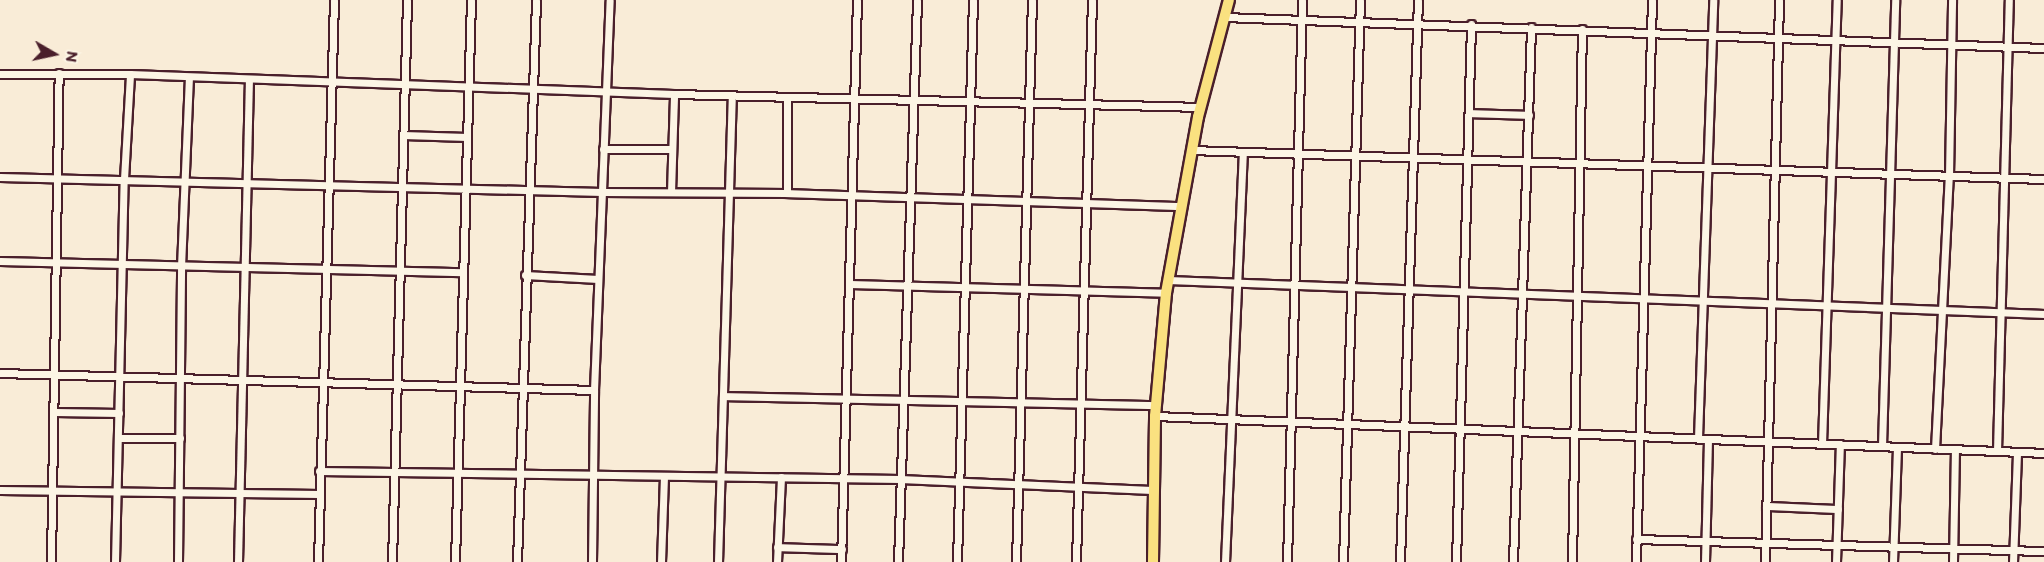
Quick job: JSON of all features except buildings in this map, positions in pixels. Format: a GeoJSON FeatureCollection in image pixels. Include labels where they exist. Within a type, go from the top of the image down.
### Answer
{"type":"FeatureCollection","features":[{"type":"Feature","properties":{"kind":"main road"},"geometry":{"type":"LineString","coordinates":[[1153,562],[1152,490],[1166,293],[1191,150],[1229,0]]}},
{"type":"Feature","properties":{"kind":"street"},"geometry":{"type":"LineString","coordinates":[[318,562],[323,269],[334,0]]}},
{"type":"Feature","properties":{"kind":"street"},"geometry":{"type":"LineString","coordinates":[[392,562],[407,0]]}},
{"type":"Feature","properties":{"kind":"street"},"geometry":{"type":"LineString","coordinates":[[455,562],[471,0]]}},
{"type":"Feature","properties":{"kind":"street"},"geometry":{"type":"LineString","coordinates":[[516,562],[520,387],[536,0]]}},
{"type":"Feature","properties":{"kind":"street"},"geometry":{"type":"LineString","coordinates":[[592,562],[594,390],[609,0]]}},
{"type":"Feature","properties":{"kind":"street"},"geometry":{"type":"LineString","coordinates":[[841,562],[857,0]]}},
{"type":"Feature","properties":{"kind":"street"},"geometry":{"type":"LineString","coordinates":[[898,562],[917,0]]}},
{"type":"Feature","properties":{"kind":"street"},"geometry":{"type":"LineString","coordinates":[[957,562],[974,0]]}},
{"type":"Feature","properties":{"kind":"street"},"geometry":{"type":"LineString","coordinates":[[1016,562],[1032,0]]}},
{"type":"Feature","properties":{"kind":"street"},"geometry":{"type":"LineString","coordinates":[[1076,562],[1092,0]]}},
{"type":"Feature","properties":{"kind":"street"},"geometry":{"type":"LineString","coordinates":[[1287,562],[1302,0]]}},
{"type":"Feature","properties":{"kind":"street"},"geometry":{"type":"LineString","coordinates":[[1343,562],[1360,0]]}},
{"type":"Feature","properties":{"kind":"street"},"geometry":{"type":"LineString","coordinates":[[1400,562],[1403,425],[1411,289],[1418,0]]}},
{"type":"Feature","properties":{"kind":"street"},"geometry":{"type":"LineString","coordinates":[[1636,562],[1652,0]]}},
{"type":"Feature","properties":{"kind":"street"},"geometry":{"type":"LineString","coordinates":[[1698,438],[1710,168],[1713,0]]}},
{"type":"Feature","properties":{"kind":"street"},"geometry":{"type":"LineString","coordinates":[[1765,562],[1779,0]]}},
{"type":"Feature","properties":{"kind":"street"},"geometry":{"type":"LineString","coordinates":[[1822,444],[1826,304],[1834,172],[1838,0]]}},
{"type":"Feature","properties":{"kind":"street"},"geometry":{"type":"LineString","coordinates":[[1882,446],[1895,0]]}},
{"type":"Feature","properties":{"kind":"street"},"geometry":{"type":"LineString","coordinates":[[1935,449],[1949,176],[1952,0]]}},
{"type":"Feature","properties":{"kind":"street"},"geometry":{"type":"LineString","coordinates":[[1996,451],[2009,0]]}},
{"type":"Feature","properties":{"kind":"street"},"geometry":{"type":"LineString","coordinates":[[1224,17],[1302,17],[2044,48]]}},
{"type":"Feature","properties":{"kind":"street"},"geometry":{"type":"LineString","coordinates":[[1456,562],[1471,24]]}},
{"type":"Feature","properties":{"kind":"street"},"geometry":{"type":"LineString","coordinates":[[1513,562],[1524,292],[1531,27]]}},
{"type":"Feature","properties":{"kind":"street"},"geometry":{"type":"LineString","coordinates":[[1572,562],[1582,163],[1582,29]]}},
{"type":"Feature","properties":{"kind":"street"},"geometry":{"type":"LineString","coordinates":[[51,562],[58,263],[59,73]]}},
{"type":"Feature","properties":{"kind":"street"},"geometry":{"type":"LineString","coordinates":[[0,74],[130,74],[732,96],[1201,107]]}},
{"type":"Feature","properties":{"kind":"street"},"geometry":{"type":"LineString","coordinates":[[116,562],[124,180],[130,74]]}},
{"type":"Feature","properties":{"kind":"street"},"geometry":{"type":"LineString","coordinates":[[177,562],[180,493],[182,267],[189,77]]}},
{"type":"Feature","properties":{"kind":"street"},"geometry":{"type":"LineString","coordinates":[[238,562],[249,78]]}},
{"type":"Feature","properties":{"kind":"street"},"geometry":{"type":"LineString","coordinates":[[671,192],[674,94]]}},
{"type":"Feature","properties":{"kind":"street"},"geometry":{"type":"LineString","coordinates":[[718,562],[732,96]]}},
{"type":"Feature","properties":{"kind":"street"},"geometry":{"type":"LineString","coordinates":[[786,193],[787,97]]}},
{"type":"Feature","properties":{"kind":"street"},"geometry":{"type":"LineString","coordinates":[[1469,113],[1529,115]]}},
{"type":"Feature","properties":{"kind":"street"},"geometry":{"type":"LineString","coordinates":[[403,135],[467,137]]}},
{"type":"Feature","properties":{"kind":"street"},"geometry":{"type":"LineString","coordinates":[[603,149],[672,149]]}},
{"type":"Feature","properties":{"kind":"street"},"geometry":{"type":"LineString","coordinates":[[1191,150],[2044,179]]}},
{"type":"Feature","properties":{"kind":"street"},"geometry":{"type":"LineString","coordinates":[[1225,562],[1243,152]]}},
{"type":"Feature","properties":{"kind":"street"},"geometry":{"type":"LineString","coordinates":[[0,177],[602,192],[786,193],[1180,206]]}},
{"type":"Feature","properties":{"kind":"street"},"geometry":{"type":"LineString","coordinates":[[0,261],[463,272]]}},
{"type":"Feature","properties":{"kind":"street"},"geometry":{"type":"LineString","coordinates":[[525,275],[598,279]]}},
{"type":"Feature","properties":{"kind":"street"},"geometry":{"type":"LineString","coordinates":[[1168,280],[1524,292],[1703,302],[1885,306],[2044,314]]}},
{"type":"Feature","properties":{"kind":"street"},"geometry":{"type":"LineString","coordinates":[[850,284],[1166,293]]}},
{"type":"Feature","properties":{"kind":"street"},"geometry":{"type":"LineString","coordinates":[[0,373],[594,390]]}},
{"type":"Feature","properties":{"kind":"street"},"geometry":{"type":"LineString","coordinates":[[723,396],[1081,403],[1230,418],[2044,453]]}},
{"type":"Feature","properties":{"kind":"street"},"geometry":{"type":"LineString","coordinates":[[55,412],[119,413]]}},
{"type":"Feature","properties":{"kind":"street"},"geometry":{"type":"LineString","coordinates":[[119,438],[180,438]]}},
{"type":"Feature","properties":{"kind":"street"},"geometry":{"type":"LineString","coordinates":[[1705,562],[1708,439]]}},
{"type":"Feature","properties":{"kind":"street"},"geometry":{"type":"LineString","coordinates":[[1836,562],[1840,444]]}},
{"type":"Feature","properties":{"kind":"street"},"geometry":{"type":"LineString","coordinates":[[1893,562],[1897,447]]}},
{"type":"Feature","properties":{"kind":"street"},"geometry":{"type":"LineString","coordinates":[[1953,562],[1955,450]]}},
{"type":"Feature","properties":{"kind":"street"},"geometry":{"type":"LineString","coordinates":[[2013,562],[2017,452]]}},
{"type":"Feature","properties":{"kind":"street"},"geometry":{"type":"LineString","coordinates":[[319,471],[593,477],[845,477],[1152,490]]}},
{"type":"Feature","properties":{"kind":"street"},"geometry":{"type":"LineString","coordinates":[[661,562],[664,477]]}},
{"type":"Feature","properties":{"kind":"street"},"geometry":{"type":"LineString","coordinates":[[777,562],[781,477]]}},
{"type":"Feature","properties":{"kind":"street"},"geometry":{"type":"LineString","coordinates":[[0,490],[319,494]]}},
{"type":"Feature","properties":{"kind":"street"},"geometry":{"type":"LineString","coordinates":[[1766,506],[1838,509]]}},
{"type":"Feature","properties":{"kind":"street"},"geometry":{"type":"LineString","coordinates":[[1636,539],[2044,551]]}},
{"type":"Feature","properties":{"kind":"street"},"geometry":{"type":"LineString","coordinates":[[777,547],[842,549]]}}]}
